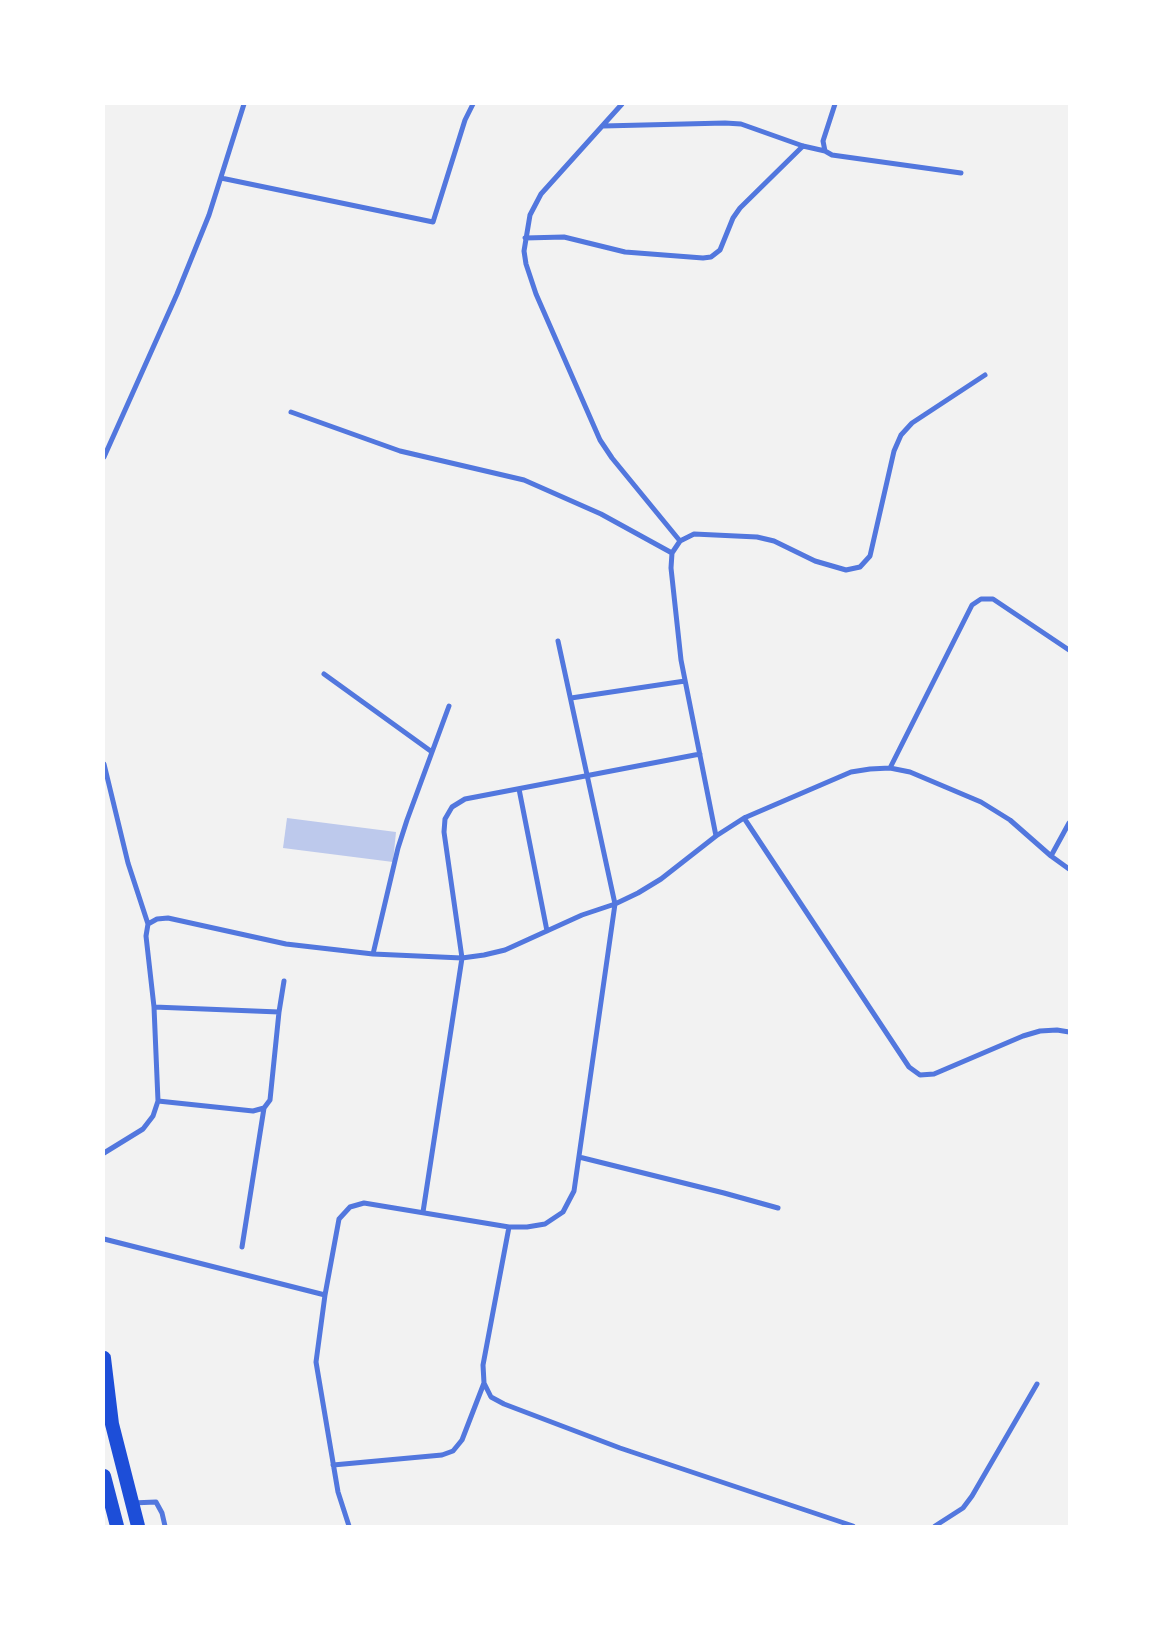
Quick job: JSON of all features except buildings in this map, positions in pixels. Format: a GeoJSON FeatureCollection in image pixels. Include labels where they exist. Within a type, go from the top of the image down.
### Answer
{"type":"FeatureCollection","features":[{"type":"Feature","properties":{"kind":"highway"},"geometry":{"type":"LineString","coordinates":[[104,1358],[112,1424],[138,1526]]}},
{"type":"Feature","properties":{"kind":"highway"},"geometry":{"type":"LineString","coordinates":[[104,1476],[117,1526]]}},
{"type":"Feature","properties":{"kind":"street"},"geometry":{"type":"LineString","coordinates":[[104,457],[177,294],[209,215],[244,104]]}},
{"type":"Feature","properties":{"kind":"street"},"geometry":{"type":"LineString","coordinates":[[221,178],[433,222],[465,120],[473,104]]}},
{"type":"Feature","properties":{"kind":"street"},"geometry":{"type":"LineString","coordinates":[[622,104],[541,194],[530,215],[524,251],[526,264],[536,294],[600,440],[612,458],[680,541]]}},
{"type":"Feature","properties":{"kind":"street"},"geometry":{"type":"LineString","coordinates":[[825,150],[823,142],[836,104]]}},
{"type":"Feature","properties":{"kind":"street"},"geometry":{"type":"LineString","coordinates":[[603,126],[741,124],[803,146],[825,150],[832,155],[961,173]]}},
{"type":"Feature","properties":{"kind":"street"},"geometry":{"type":"LineString","coordinates":[[525,238],[564,237],[625,252],[711,257],[720,250],[733,218],[740,208],[803,146]]}},
{"type":"Feature","properties":{"kind":"street"},"geometry":{"type":"LineString","coordinates":[[716,836],[685,681],[671,568],[672,553],[680,541],[694,534],[757,537],[774,541],[815,561],[846,570],[860,567],[870,556],[894,451],[901,435],[912,423],[985,376]]}},
{"type":"Feature","properties":{"kind":"street"},"geometry":{"type":"LineString","coordinates":[[291,412],[400,451],[524,480],[601,514],[672,553]]}},
{"type":"Feature","properties":{"kind":"street"},"geometry":{"type":"LineString","coordinates":[[890,768],[972,605],[981,599],[992,599],[1069,650]]}},
{"type":"Feature","properties":{"kind":"street"},"geometry":{"type":"LineString","coordinates":[[349,1526],[338,1492],[316,1362],[338,1219],[350,1207],[364,1203],[527,1227],[545,1224],[563,1212],[574,1191],[615,904],[558,641]]}},
{"type":"Feature","properties":{"kind":"street"},"geometry":{"type":"LineString","coordinates":[[324,674],[432,752]]}},
{"type":"Feature","properties":{"kind":"street"},"geometry":{"type":"LineString","coordinates":[[571,698],[685,681]]}},
{"type":"Feature","properties":{"kind":"street"},"geometry":{"type":"LineString","coordinates":[[373,954],[398,848],[448,706]]}},
{"type":"Feature","properties":{"kind":"street"},"geometry":{"type":"LineString","coordinates":[[423,1212],[462,958],[444,832],[445,819],[452,807],[465,799],[700,754]]}},
{"type":"Feature","properties":{"kind":"street"},"geometry":{"type":"LineString","coordinates":[[104,764],[128,863],[148,924],[146,936],[154,1007],[158,1101],[153,1116],[143,1129],[104,1153]]}},
{"type":"Feature","properties":{"kind":"street"},"geometry":{"type":"LineString","coordinates":[[148,924],[157,919],[168,918],[286,944],[373,954],[462,958],[484,955],[505,950],[582,915],[615,904],[638,893],[661,879],[716,836],[744,818],[851,772],[870,769],[890,768],[910,772],[981,802],[1010,820],[1069,869]]}},
{"type":"Feature","properties":{"kind":"street"},"geometry":{"type":"LineString","coordinates":[[519,789],[547,931]]}},
{"type":"Feature","properties":{"kind":"street"},"geometry":{"type":"LineString","coordinates":[[744,818],[909,1067],[920,1074],[934,1074],[1023,1036],[1057,1030],[1069,1032]]}},
{"type":"Feature","properties":{"kind":"street"},"geometry":{"type":"LineString","coordinates":[[1051,856],[1069,823]]}},
{"type":"Feature","properties":{"kind":"street"},"geometry":{"type":"LineString","coordinates":[[242,1247],[264,1108],[270,1100],[284,981]]}},
{"type":"Feature","properties":{"kind":"street"},"geometry":{"type":"LineString","coordinates":[[154,1007],[279,1012]]}},
{"type":"Feature","properties":{"kind":"street"},"geometry":{"type":"LineString","coordinates":[[158,1101],[253,1111],[264,1108]]}},
{"type":"Feature","properties":{"kind":"street"},"geometry":{"type":"LineString","coordinates":[[579,1157],[778,1208]]}},
{"type":"Feature","properties":{"kind":"street"},"geometry":{"type":"LineString","coordinates":[[510,1226],[483,1365],[484,1383],[491,1397],[504,1404],[620,1448],[853,1526]]}},
{"type":"Feature","properties":{"kind":"street"},"geometry":{"type":"LineString","coordinates":[[104,1239],[325,1295]]}},
{"type":"Feature","properties":{"kind":"street"},"geometry":{"type":"LineString","coordinates":[[333,1465],[442,1455],[453,1451],[462,1440],[484,1383]]}},
{"type":"Feature","properties":{"kind":"street"},"geometry":{"type":"LineString","coordinates":[[935,1526],[963,1508],[972,1496],[1037,1384]]}},
{"type":"Feature","properties":{"kind":"street"},"geometry":{"type":"LineString","coordinates":[[132,1503],[156,1502],[162,1512],[164,1526]]}}]}
